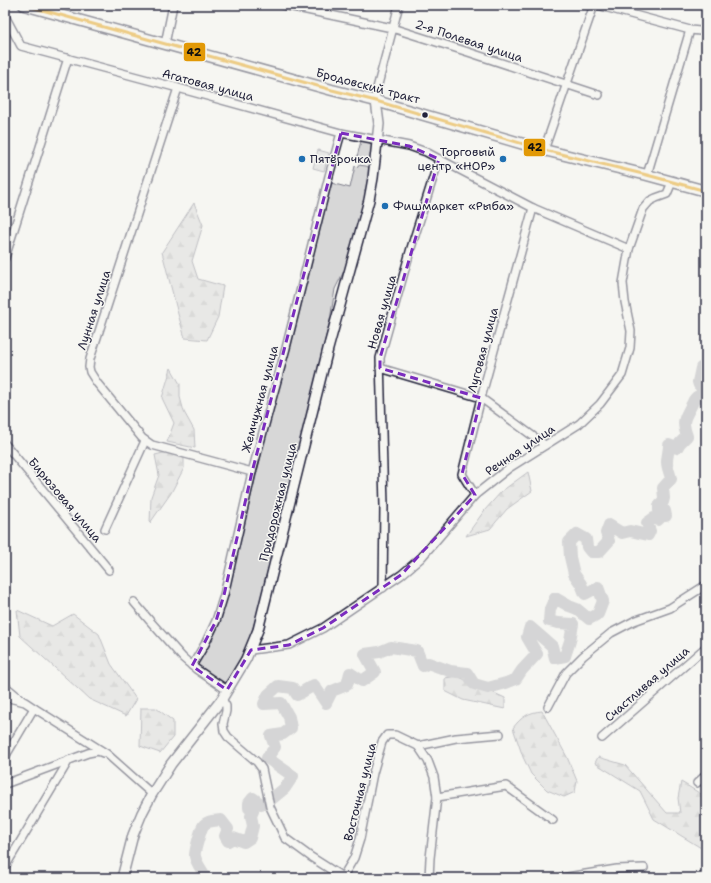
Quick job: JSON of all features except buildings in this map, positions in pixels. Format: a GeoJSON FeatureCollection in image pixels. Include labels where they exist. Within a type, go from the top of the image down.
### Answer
{"type":"FeatureCollection","features":[{"type":"Feature","properties":{"kind":"main road","name":"Бродовский тракт"},"geometry":{"type":"LineString","coordinates":[[24,5],[376,101],[544,150],[706,191]]}},
{"type":"Feature","properties":{"kind":"street"},"geometry":{"type":"LineString","coordinates":[[165,44],[173,5]]}},
{"type":"Feature","properties":{"kind":"street","name":"2-я Полевая улица"},"geometry":{"type":"LineString","coordinates":[[283,5],[392,28],[599,95]]}},
{"type":"Feature","properties":{"kind":"street"},"geometry":{"type":"LineString","coordinates":[[376,101],[376,92],[399,5]]}},
{"type":"Feature","properties":{"kind":"street"},"geometry":{"type":"LineString","coordinates":[[544,150],[594,5]]}},
{"type":"Feature","properties":{"kind":"street"},"geometry":{"type":"LineString","coordinates":[[598,5],[690,30],[700,31],[706,29]]}},
{"type":"Feature","properties":{"kind":"street","name":"Агатовая улица"},"geometry":{"type":"LineString","coordinates":[[5,16],[21,46],[341,133],[378,140]]}},
{"type":"Feature","properties":{"kind":"street"},"geometry":{"type":"LineString","coordinates":[[647,175],[690,30]]}},
{"type":"Feature","properties":{"kind":"street"},"geometry":{"type":"LineString","coordinates":[[5,258],[68,58]]}},
{"type":"Feature","properties":{"kind":"street","name":"Лунная улица"},"geometry":{"type":"LineString","coordinates":[[178,88],[90,359],[89,367],[90,372],[97,383],[142,438],[152,445],[252,472]]}},
{"type":"Feature","properties":{"kind":"street","name":"Придорожная улица"},"geometry":{"type":"LineString","coordinates":[[122,878],[133,835],[152,794],[171,764],[222,699],[242,668],[251,650],[258,630],[330,342],[365,214],[373,178],[378,140],[379,124],[376,101]]}},
{"type":"Feature","properties":{"kind":"street","name":"Жемчужная улица"},"geometry":{"type":"LineString","coordinates":[[192,666],[216,621],[227,587],[252,472],[286,348],[341,133]]}},
{"type":"Feature","properties":{"kind":"street"},"geometry":{"type":"LineString","coordinates":[[378,140],[409,146],[426,152],[533,208],[629,249]]}},
{"type":"Feature","properties":{"kind":"street","name":"Новая улица"},"geometry":{"type":"LineString","coordinates":[[384,588],[384,506],[380,358],[411,248],[439,159]]}},
{"type":"Feature","properties":{"kind":"street","name":"Речная улица"},"geometry":{"type":"LineString","coordinates":[[251,650],[289,645],[323,628],[384,588],[420,558],[475,495],[509,468],[579,424],[600,404],[622,376],[630,348],[631,331],[623,283],[629,249],[643,209],[650,201],[667,194],[672,182]]}},
{"type":"Feature","properties":{"kind":"street","name":"Луговая улица"},"geometry":{"type":"LineString","coordinates":[[475,495],[462,474],[481,398],[533,208]]}},
{"type":"Feature","properties":{"kind":"street"},"geometry":{"type":"LineString","coordinates":[[380,368],[481,398],[545,446]]}},
{"type":"Feature","properties":{"kind":"street"},"geometry":{"type":"LineString","coordinates":[[104,528],[146,441]]}},
{"type":"Feature","properties":{"kind":"street","name":"Бирюзовая улица"},"geometry":{"type":"LineString","coordinates":[[5,444],[109,570]]}},
{"type":"Feature","properties":{"kind":"street"},"geometry":{"type":"LineString","coordinates":[[548,706],[566,673],[583,656],[611,633],[634,621],[670,608],[706,585]]}},
{"type":"Feature","properties":{"kind":"street"},"geometry":{"type":"LineString","coordinates":[[134,602],[183,658],[227,690]]}},
{"type":"Feature","properties":{"kind":"street","name":"Счастливая улица"},"geometry":{"type":"LineString","coordinates":[[602,738],[706,647]]}},
{"type":"Feature","properties":{"kind":"street"},"geometry":{"type":"LineString","coordinates":[[5,686],[25,702],[107,754],[152,794]]}},
{"type":"Feature","properties":{"kind":"street"},"geometry":{"type":"LineString","coordinates":[[5,698],[25,702]]}},
{"type":"Feature","properties":{"kind":"street"},"geometry":{"type":"LineString","coordinates":[[222,699],[226,706],[223,724],[224,731],[228,737],[257,762],[262,769],[270,807],[285,838],[343,878]]}},
{"type":"Feature","properties":{"kind":"street"},"geometry":{"type":"LineString","coordinates":[[5,757],[34,708]]}},
{"type":"Feature","properties":{"kind":"street"},"geometry":{"type":"LineString","coordinates":[[429,878],[437,797],[434,777],[428,761],[418,746],[456,738],[500,734]]}},
{"type":"Feature","properties":{"kind":"street","name":"Восточная улица"},"geometry":{"type":"LineString","coordinates":[[343,878],[354,858],[360,839],[373,774],[382,742],[386,735],[395,735],[418,746]]}},
{"type":"Feature","properties":{"kind":"street"},"geometry":{"type":"LineString","coordinates":[[5,784],[88,753],[98,751],[107,754]]}},
{"type":"Feature","properties":{"kind":"street"},"geometry":{"type":"LineString","coordinates":[[5,868],[70,760]]}},
{"type":"Feature","properties":{"kind":"street"},"geometry":{"type":"LineString","coordinates":[[697,783],[706,775]]}},
{"type":"Feature","properties":{"kind":"street"},"geometry":{"type":"LineString","coordinates":[[437,797],[506,786],[553,820]]}},
{"type":"Feature","properties":{"kind":"street"},"geometry":{"type":"LineString","coordinates":[[561,878],[617,869],[644,868]]}},
{"type":"Feature","properties":{"kind":"highlighted area"},"geometry":{"type":"Polygon","coordinates":[[[341,133],[409,146],[439,159],[380,358],[380,368],[481,398],[462,474],[475,495],[401,575],[323,628],[289,645],[251,650],[227,690],[192,666],[216,621],[224,595],[252,472],[341,133]]]}},
{"type":"Feature","properties":{"kind":"green space"},"geometry":{"type":"Polygon","coordinates":[[[362,140],[367,141],[372,145],[373,150],[370,161],[357,157],[362,140]]]}},
{"type":"Feature","properties":{"kind":"green space"},"geometry":{"type":"Polygon","coordinates":[[[318,150],[329,153],[324,171],[313,168],[318,150]]]}},
{"type":"Feature","properties":{"kind":"green space"},"geometry":{"type":"Polygon","coordinates":[[[358,165],[370,168],[366,192],[346,267],[335,289],[330,320],[256,618],[243,653],[223,685],[197,665],[197,661],[230,582],[271,415],[331,183],[350,188],[355,166],[358,167],[358,165]]]}},
{"type":"Feature","properties":{"kind":"green space"},"geometry":{"type":"Polygon","coordinates":[[[194,203],[203,225],[192,261],[198,279],[223,286],[218,317],[207,340],[185,338],[162,252],[194,203]]]}},
{"type":"Feature","properties":{"kind":"green space"},"geometry":{"type":"Polygon","coordinates":[[[171,368],[180,384],[180,397],[184,412],[194,430],[195,448],[167,442],[174,423],[162,398],[171,368]]]}},
{"type":"Feature","properties":{"kind":"green space"},"geometry":{"type":"Polygon","coordinates":[[[167,452],[184,458],[184,468],[171,493],[150,523],[151,497],[159,475],[155,455],[167,452]]]}},
{"type":"Feature","properties":{"kind":"green space"},"geometry":{"type":"Polygon","coordinates":[[[528,472],[532,491],[507,509],[490,529],[466,536],[484,511],[502,491],[528,472]]]}},
{"type":"Feature","properties":{"kind":"green space"},"geometry":{"type":"Polygon","coordinates":[[[17,610],[52,626],[73,614],[99,634],[111,664],[136,699],[126,716],[89,699],[20,636],[17,610]]]}},
{"type":"Feature","properties":{"kind":"green space"},"geometry":{"type":"Polygon","coordinates":[[[457,676],[505,698],[505,709],[463,700],[445,691],[445,678],[457,676]]]}},
{"type":"Feature","properties":{"kind":"green space"},"geometry":{"type":"Polygon","coordinates":[[[141,708],[156,708],[173,721],[173,737],[160,753],[140,746],[141,708]]]}},
{"type":"Feature","properties":{"kind":"green space"},"geometry":{"type":"Polygon","coordinates":[[[542,711],[567,757],[577,781],[575,792],[564,797],[547,790],[531,774],[523,757],[513,728],[526,716],[542,711]]]}},
{"type":"Feature","properties":{"kind":"green space"},"geometry":{"type":"Polygon","coordinates":[[[598,757],[625,765],[667,813],[680,813],[678,798],[681,782],[706,797],[706,851],[654,819],[640,791],[595,763],[598,757]]]}},
{"type":"Feature","properties":{"kind":"waterway"},"geometry":{"type":"LineString","coordinates":[[207,878],[195,856],[203,826],[209,822],[221,820],[228,829],[225,836],[228,841],[233,838],[244,842],[250,838],[253,826],[251,816],[253,811],[249,808],[249,803],[253,798],[261,804],[268,802],[285,788],[293,776],[267,758],[275,747],[271,736],[283,734],[291,728],[289,717],[281,703],[264,704],[268,695],[278,686],[293,688],[297,695],[314,685],[326,703],[332,691],[347,685],[350,673],[362,681],[375,672],[365,654],[379,652],[391,647],[417,651],[423,666],[428,663],[450,671],[467,673],[474,684],[488,688],[516,679],[537,654],[527,637],[530,627],[552,646],[555,658],[565,656],[570,641],[573,624],[549,621],[550,609],[555,598],[577,609],[589,619],[598,614],[603,601],[598,587],[585,594],[581,584],[574,574],[570,557],[569,542],[577,534],[586,539],[587,547],[591,552],[599,552],[609,541],[606,533],[609,525],[622,533],[630,531],[648,535],[650,531],[647,523],[654,518],[658,520],[662,516],[666,516],[665,511],[659,511],[659,506],[663,502],[664,498],[663,488],[671,479],[667,466],[669,445],[677,448],[687,436],[684,426],[685,419],[695,398],[703,395],[703,388],[698,382],[701,368],[706,368]]}},
{"type":"Feature","properties":{"kind":"transit line","name":"42"},"geometry":{"type":"LineString","coordinates":[[24,5],[376,101],[544,150],[706,191]]}},
{"type":"Feature","properties":{"kind":"place","name":"Пятёрочка"},"geometry":{"type":"Point","coordinates":[302,159]}},
{"type":"Feature","properties":{"kind":"place","name":"Торговый центр «НОР»"},"geometry":{"type":"Point","coordinates":[503,159]}},
{"type":"Feature","properties":{"kind":"place","name":"Фишмаркет «Рыба»"},"geometry":{"type":"Point","coordinates":[385,206]}}]}
